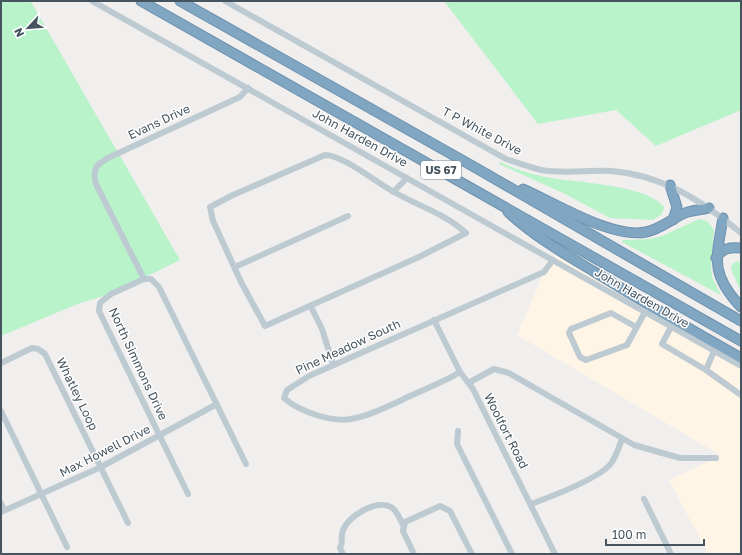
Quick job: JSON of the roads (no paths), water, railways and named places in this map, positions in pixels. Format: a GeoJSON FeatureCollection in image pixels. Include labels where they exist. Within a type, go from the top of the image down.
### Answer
{"type":"FeatureCollection","features":[{"type":"Feature","properties":{"kind":"highway","name":"US 67"},"geometry":{"type":"LineString","coordinates":[[141,1],[741,341]]}},
{"type":"Feature","properties":{"kind":"highway","name":"US 67"},"geometry":{"type":"LineString","coordinates":[[180,1],[476,168],[741,321]]}},
{"type":"Feature","properties":{"kind":"highway"},"geometry":{"type":"LineString","coordinates":[[476,168],[600,225],[625,233],[645,232],[660,228],[685,213],[709,208]]}},
{"type":"Feature","properties":{"kind":"highway"},"geometry":{"type":"LineString","coordinates":[[670,185],[677,207],[673,220]]}},
{"type":"Feature","properties":{"kind":"highway"},"geometry":{"type":"LineString","coordinates":[[496,201],[527,230],[621,289],[741,358]]}},
{"type":"Feature","properties":{"kind":"highway"},"geometry":{"type":"LineString","coordinates":[[723,218],[716,258],[719,274],[727,292],[741,307]]}},
{"type":"Feature","properties":{"kind":"highway"},"geometry":{"type":"LineString","coordinates":[[716,258],[720,252],[729,247],[741,248]]}},
{"type":"Feature","properties":{"kind":"street","name":"John Harden Drive"},"geometry":{"type":"LineString","coordinates":[[92,1],[741,366]]}},
{"type":"Feature","properties":{"kind":"street","name":"T P White Drive"},"geometry":{"type":"LineString","coordinates":[[225,1],[506,159],[542,170],[612,171],[642,176],[670,185],[709,208],[741,233]]}},
{"type":"Feature","properties":{"kind":"street","name":"Evans Drive"},"geometry":{"type":"LineString","coordinates":[[144,279],[96,184],[94,168],[98,163],[240,96],[248,88]]}},
{"type":"Feature","properties":{"kind":"street"},"geometry":{"type":"LineString","coordinates":[[325,155],[336,157],[393,192],[454,223],[466,233],[419,257],[311,307],[265,326],[241,282],[235,266],[213,221],[210,207],[233,195],[325,155]]}},
{"type":"Feature","properties":{"kind":"street"},"geometry":{"type":"LineString","coordinates":[[393,192],[407,178]]}},
{"type":"Feature","properties":{"kind":"street"},"geometry":{"type":"LineString","coordinates":[[235,266],[348,216]]}},
{"type":"Feature","properties":{"kind":"street","name":"Pine Meadow South"},"geometry":{"type":"LineString","coordinates":[[460,372],[399,401],[356,419],[330,418],[312,414],[299,409],[284,398],[287,390],[295,383],[333,364],[544,272],[553,260]]}},
{"type":"Feature","properties":{"kind":"street"},"geometry":{"type":"LineString","coordinates":[[144,279],[151,279],[159,287],[246,464]]}},
{"type":"Feature","properties":{"kind":"street","name":"North Simmons Drive"},"geometry":{"type":"LineString","coordinates":[[144,279],[111,294],[100,303],[99,312],[188,494]]}},
{"type":"Feature","properties":{"kind":"street"},"geometry":{"type":"LineString","coordinates":[[311,307],[322,329],[333,364]]}},
{"type":"Feature","properties":{"kind":"street"},"geometry":{"type":"LineString","coordinates":[[636,327],[611,313],[571,330],[569,333],[580,357],[586,360],[627,344],[645,312]]}},
{"type":"Feature","properties":{"kind":"street","name":"Woolfort Road"},"geometry":{"type":"LineString","coordinates":[[434,320],[460,372],[470,382],[532,504],[555,554]]}},
{"type":"Feature","properties":{"kind":"street"},"geometry":{"type":"LineString","coordinates":[[671,327],[662,344],[706,370],[741,395]]}},
{"type":"Feature","properties":{"kind":"street","name":"Whatley Loop"},"geometry":{"type":"LineString","coordinates":[[1,362],[32,348],[38,349],[45,354],[128,523]]}},
{"type":"Feature","properties":{"kind":"street"},"geometry":{"type":"LineString","coordinates":[[706,370],[714,351]]}},
{"type":"Feature","properties":{"kind":"street"},"geometry":{"type":"LineString","coordinates":[[470,382],[494,369],[509,373],[580,413],[622,439],[650,451],[680,458],[716,458]]}},
{"type":"Feature","properties":{"kind":"street","name":"Max Howell Drive"},"geometry":{"type":"LineString","coordinates":[[3,511],[101,467],[216,404]]}},
{"type":"Feature","properties":{"kind":"street"},"geometry":{"type":"LineString","coordinates":[[1,411],[4,424],[67,547]]}},
{"type":"Feature","properties":{"kind":"street"},"geometry":{"type":"LineString","coordinates":[[458,431],[457,444],[512,554]]}},
{"type":"Feature","properties":{"kind":"street"},"geometry":{"type":"LineString","coordinates":[[532,504],[594,477],[607,468],[612,462],[622,439]]}},
{"type":"Feature","properties":{"kind":"street"},"geometry":{"type":"LineString","coordinates":[[644,499],[671,554]]}},
{"type":"Feature","properties":{"kind":"street"},"geometry":{"type":"LineString","coordinates":[[1,503],[3,511]]}},
{"type":"Feature","properties":{"kind":"street"},"geometry":{"type":"LineString","coordinates":[[343,554],[340,548],[343,543],[343,531],[348,522],[368,509],[378,506],[390,507],[394,510],[403,526],[403,530],[414,554]]}},
{"type":"Feature","properties":{"kind":"street"},"geometry":{"type":"LineString","coordinates":[[403,526],[404,522],[440,506],[450,511],[472,554]]}}]}
